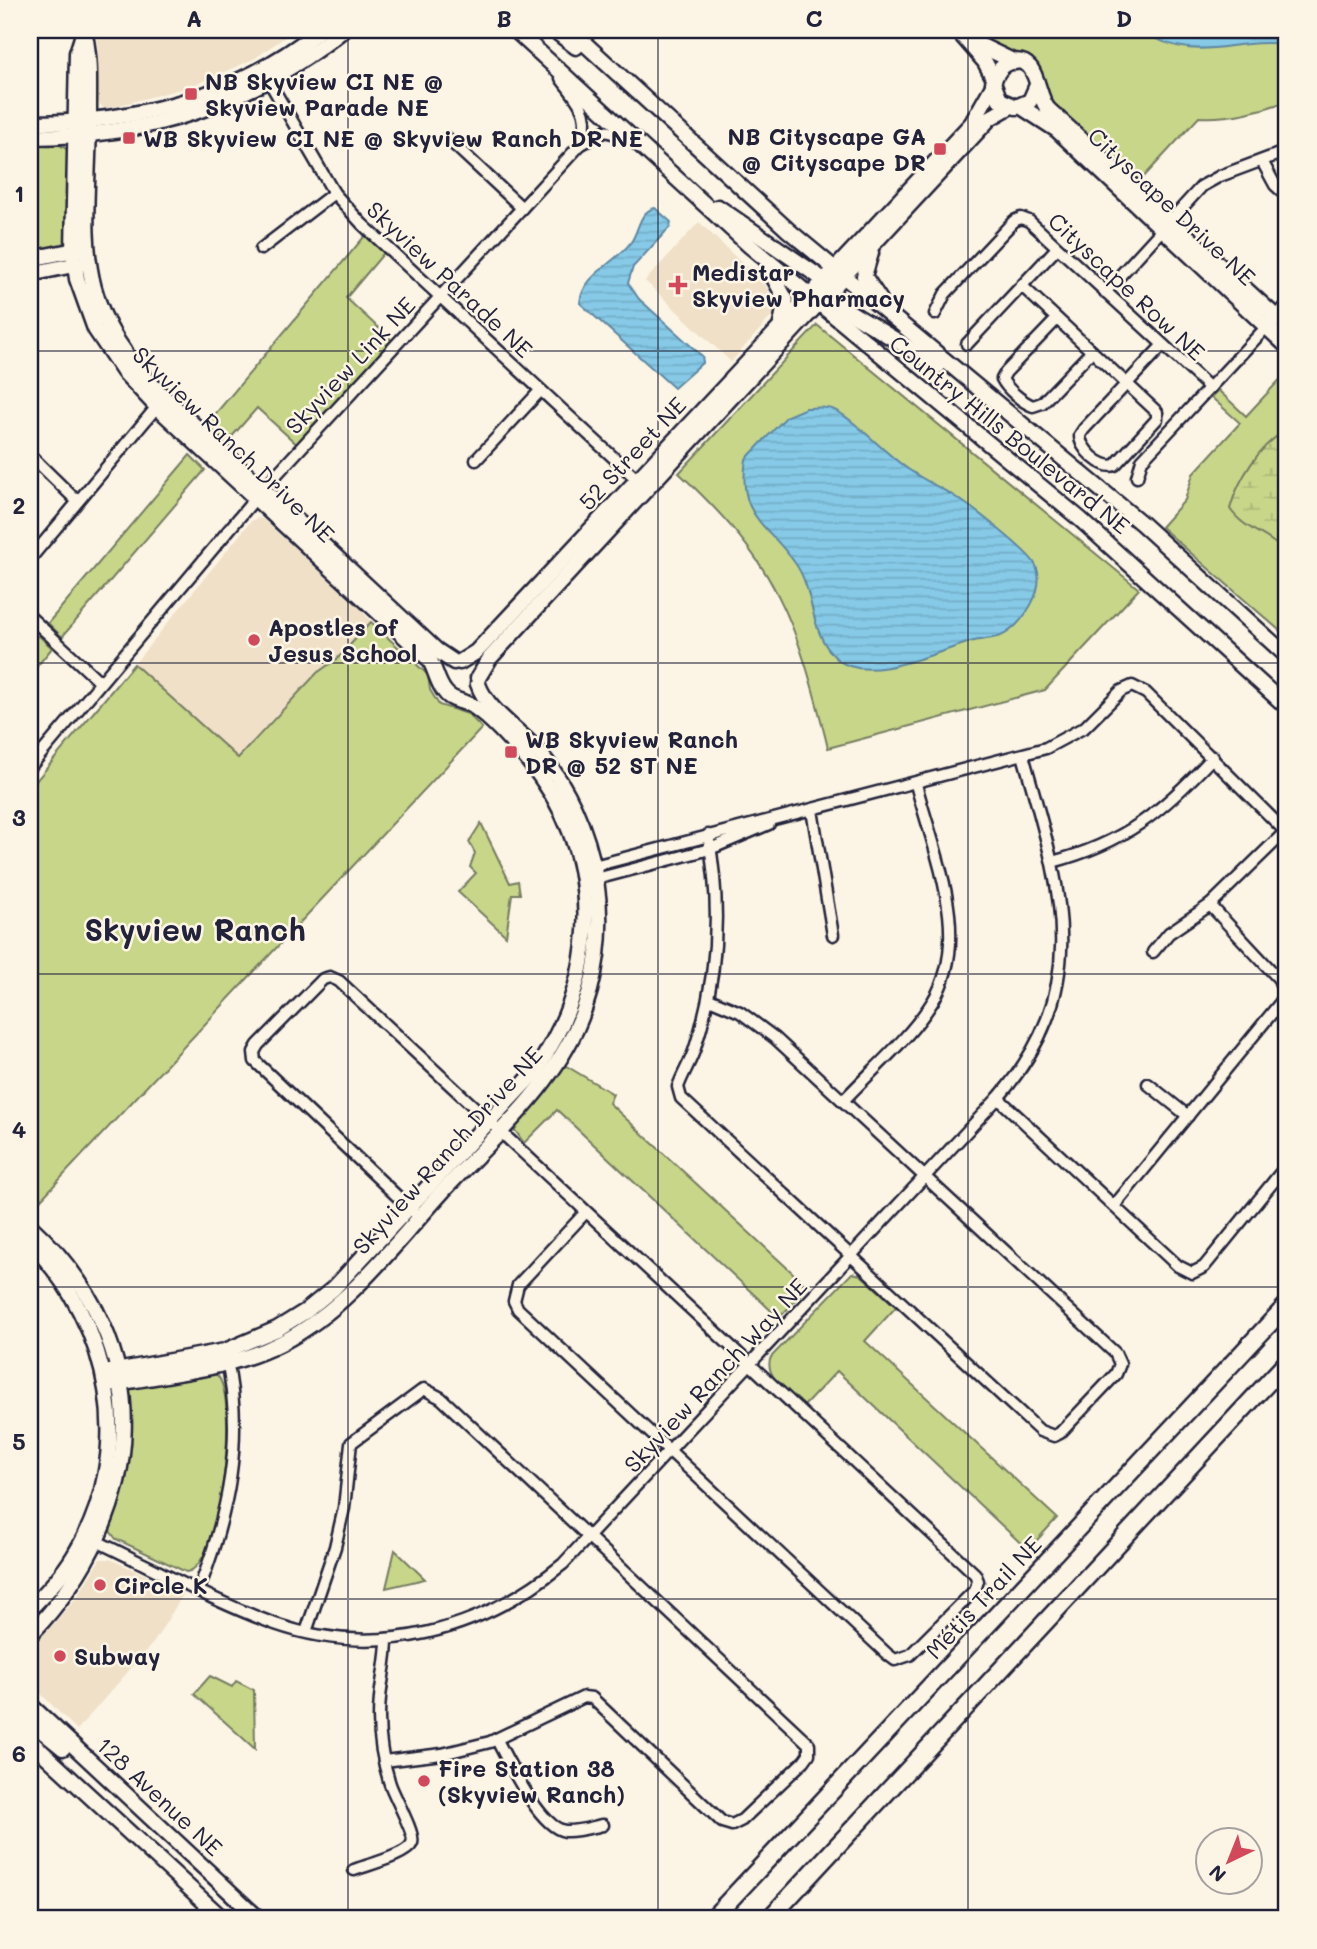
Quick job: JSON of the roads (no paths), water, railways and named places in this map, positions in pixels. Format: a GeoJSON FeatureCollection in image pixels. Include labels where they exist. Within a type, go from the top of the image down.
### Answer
{"type":"FeatureCollection","features":[{"type":"Feature","properties":{"kind":"main road"},"geometry":{"type":"LineString","coordinates":[[1217,1381],[1287,1299]]}},
{"type":"Feature","properties":{"kind":"main road","name":"Métis Trail NE"},"geometry":{"type":"LineString","coordinates":[[712,1919],[1287,1305]]}},
{"type":"Feature","properties":{"kind":"main road"},"geometry":{"type":"LineString","coordinates":[[769,1919],[1287,1362]]}},
{"type":"Feature","properties":{"kind":"street"},"geometry":{"type":"LineString","coordinates":[[265,74],[320,30]]}},
{"type":"Feature","properties":{"kind":"street"},"geometry":{"type":"LineString","coordinates":[[30,137],[82,129],[174,106],[265,74],[316,51],[343,30]]}},
{"type":"Feature","properties":{"kind":"street","name":"Country Hills Boulevard NE"},"geometry":{"type":"LineString","coordinates":[[515,30],[750,246],[1090,527],[1287,707]]}},
{"type":"Feature","properties":{"kind":"street"},"geometry":{"type":"LineString","coordinates":[[554,30],[660,113]]}},
{"type":"Feature","properties":{"kind":"street","name":"Country Hills Boulevard NE"},"geometry":{"type":"LineString","coordinates":[[570,30],[833,276],[912,334],[1141,523],[1287,656]]}},
{"type":"Feature","properties":{"kind":"street"},"geometry":{"type":"LineString","coordinates":[[957,30],[968,40],[994,83],[997,96],[1015,106]]}},
{"type":"Feature","properties":{"kind":"street","name":"Skyview Ranch Drive NE"},"geometry":{"type":"LineString","coordinates":[[84,31],[78,53],[82,129],[80,257],[95,330],[124,372],[259,494],[428,658],[440,681]]}},
{"type":"Feature","properties":{"kind":"street"},"geometry":{"type":"LineString","coordinates":[[833,276],[877,243],[990,118],[1033,97],[1037,85],[1030,67],[968,40]]}},
{"type":"Feature","properties":{"kind":"street"},"geometry":{"type":"LineString","coordinates":[[548,61],[586,116],[586,131],[580,145]]}},
{"type":"Feature","properties":{"kind":"street"},"geometry":{"type":"LineString","coordinates":[[984,394],[817,300],[833,276],[972,123],[1000,69],[1015,62]]}},
{"type":"Feature","properties":{"kind":"street","name":"Skyview Parade NE"},"geometry":{"type":"LineString","coordinates":[[265,74],[334,192],[362,224],[643,485]]}},
{"type":"Feature","properties":{"kind":"street","name":"Cityscape Drive NE"},"geometry":{"type":"LineString","coordinates":[[1037,85],[1045,106],[1271,322],[1287,346]]}},
{"type":"Feature","properties":{"kind":"street","name":"Cityscape Drive NE"},"geometry":{"type":"LineString","coordinates":[[1015,106],[1057,130],[1166,224]]}},
{"type":"Feature","properties":{"kind":"street"},"geometry":{"type":"LineString","coordinates":[[30,123],[82,129]]}},
{"type":"Feature","properties":{"kind":"street","name":"Skyview Link NE"},"geometry":{"type":"LineString","coordinates":[[30,767],[259,494],[580,145],[605,131],[634,140]]}},
{"type":"Feature","properties":{"kind":"street"},"geometry":{"type":"LineString","coordinates":[[447,138],[522,208]]}},
{"type":"Feature","properties":{"kind":"street"},"geometry":{"type":"LineString","coordinates":[[1105,292],[1202,186],[1220,176],[1287,151]]}},
{"type":"Feature","properties":{"kind":"street"},"geometry":{"type":"LineString","coordinates":[[1262,161],[1275,185],[1287,196]]}},
{"type":"Feature","properties":{"kind":"street"},"geometry":{"type":"LineString","coordinates":[[674,177],[833,276]]}},
{"type":"Feature","properties":{"kind":"street"},"geometry":{"type":"LineString","coordinates":[[261,249],[334,192]]}},
{"type":"Feature","properties":{"kind":"street","name":"Cityscape Row NE"},"geometry":{"type":"LineString","coordinates":[[935,314],[945,294],[1013,220],[1021,218],[1029,221],[1210,388]]}},
{"type":"Feature","properties":{"kind":"street"},"geometry":{"type":"LineString","coordinates":[[877,243],[867,261],[866,282],[912,334]]}},
{"type":"Feature","properties":{"kind":"street"},"geometry":{"type":"LineString","coordinates":[[750,246],[784,294],[786,309],[780,328]]}},
{"type":"Feature","properties":{"kind":"street"},"geometry":{"type":"LineString","coordinates":[[967,344],[1057,248]]}},
{"type":"Feature","properties":{"kind":"street"},"geometry":{"type":"LineString","coordinates":[[30,259],[80,257]]}},
{"type":"Feature","properties":{"kind":"street"},"geometry":{"type":"LineString","coordinates":[[30,274],[80,257]]}},
{"type":"Feature","properties":{"kind":"street"},"geometry":{"type":"LineString","coordinates":[[1022,286],[1127,383],[1157,412],[1157,419],[1110,467],[1084,449],[1080,435],[1127,383],[1163,345]]}},
{"type":"Feature","properties":{"kind":"street","name":"52 Street NE"},"geometry":{"type":"LineString","coordinates":[[478,681],[490,658],[780,328],[817,300]]}},
{"type":"Feature","properties":{"kind":"street","name":"52 Street NE"},"geometry":{"type":"LineString","coordinates":[[457,662],[476,652],[643,485],[817,300]]}},
{"type":"Feature","properties":{"kind":"street"},"geometry":{"type":"LineString","coordinates":[[1137,477],[1142,460],[1287,305]]}},
{"type":"Feature","properties":{"kind":"street"},"geometry":{"type":"LineString","coordinates":[[1057,319],[1006,372],[1002,379],[1005,384],[1027,404],[1033,406],[1042,403],[1092,351]]}},
{"type":"Feature","properties":{"kind":"street","name":"Cityscape Drive NE"},"geometry":{"type":"LineString","coordinates":[[1271,322],[1287,327]]}},
{"type":"Feature","properties":{"kind":"street"},"geometry":{"type":"LineString","coordinates":[[476,460],[540,390]]}},
{"type":"Feature","properties":{"kind":"street"},"geometry":{"type":"LineString","coordinates":[[30,559],[161,403]]}},
{"type":"Feature","properties":{"kind":"street"},"geometry":{"type":"LineString","coordinates":[[30,455],[77,501]]}},
{"type":"Feature","properties":{"kind":"street","name":"Skyview Ranch Drive NE"},"geometry":{"type":"LineString","coordinates":[[259,494],[436,650],[457,662]]}},
{"type":"Feature","properties":{"kind":"street"},"geometry":{"type":"LineString","coordinates":[[30,617],[100,682]]}},
{"type":"Feature","properties":{"kind":"street"},"geometry":{"type":"LineString","coordinates":[[457,662],[470,665],[478,681],[470,697],[459,700],[444,692],[440,681],[444,670],[457,662]]}},
{"type":"Feature","properties":{"kind":"street","name":"Skyview Ranch Drive NE"},"geometry":{"type":"LineString","coordinates":[[113,1377],[228,1366],[281,1343],[322,1317],[495,1126],[545,1080],[572,1038],[584,1009],[594,972],[599,932],[581,825],[555,775],[537,750],[485,699],[478,681]]}},
{"type":"Feature","properties":{"kind":"street"},"geometry":{"type":"LineString","coordinates":[[590,873],[708,835],[776,821],[1023,755],[1065,740],[1086,727],[1121,691],[1132,686],[1146,694],[1213,757],[1287,832],[1210,905],[1169,933],[1153,952]]}},
{"type":"Feature","properties":{"kind":"street","name":"Skyview Ranch Drive NE"},"geometry":{"type":"LineString","coordinates":[[459,700],[480,712],[538,774],[559,809],[590,873]]}},
{"type":"Feature","properties":{"kind":"street","name":"Skyview Ranch Way NE"},"geometry":{"type":"LineString","coordinates":[[91,1539],[274,1623],[348,1639],[387,1639],[466,1622],[511,1602],[555,1570],[591,1537],[751,1365],[998,1098],[1021,1069],[1044,1027],[1060,973],[1062,921],[1052,862],[1023,755]]}},
{"type":"Feature","properties":{"kind":"street"},"geometry":{"type":"LineString","coordinates":[[1052,862],[1106,845],[1142,825],[1172,800],[1213,757]]}},
{"type":"Feature","properties":{"kind":"street"},"geometry":{"type":"LineString","coordinates":[[843,1101],[933,1002],[944,979],[950,955],[952,930],[948,902],[916,783]]}},
{"type":"Feature","properties":{"kind":"street"},"geometry":{"type":"LineString","coordinates":[[812,810],[833,936]]}},
{"type":"Feature","properties":{"kind":"street"},"geometry":{"type":"LineString","coordinates":[[590,873],[710,849],[776,821]]}},
{"type":"Feature","properties":{"kind":"street"},"geometry":{"type":"LineString","coordinates":[[708,835],[718,919],[709,999],[678,1093],[1047,1435],[1060,1433],[1116,1374],[1120,1364],[1115,1353],[757,1024],[709,999]]}},
{"type":"Feature","properties":{"kind":"street"},"geometry":{"type":"LineString","coordinates":[[1114,1206],[1283,997],[1279,979],[1210,905]]}},
{"type":"Feature","properties":{"kind":"street"},"geometry":{"type":"LineString","coordinates":[[414,1213],[254,1061],[258,1045],[317,984],[330,977],[339,981],[975,1574],[978,1581],[975,1590],[910,1655],[895,1660],[518,1310],[514,1301],[518,1285],[586,1212]]}},
{"type":"Feature","properties":{"kind":"street"},"geometry":{"type":"LineString","coordinates":[[1148,1084],[1188,1116]]}},
{"type":"Feature","properties":{"kind":"street"},"geometry":{"type":"LineString","coordinates":[[998,1098],[1178,1266],[1192,1273],[1204,1267],[1287,1165]]}},
{"type":"Feature","properties":{"kind":"street","name":"Skyview Ranch Drive NE"},"geometry":{"type":"LineString","coordinates":[[113,1377],[225,1351],[277,1329],[320,1301],[414,1213]]}},
{"type":"Feature","properties":{"kind":"street"},"geometry":{"type":"LineString","coordinates":[[30,1226],[63,1260],[88,1295],[100,1319],[113,1377],[106,1470],[91,1539],[65,1596],[30,1635]]}},
{"type":"Feature","properties":{"kind":"street"},"geometry":{"type":"LineString","coordinates":[[30,1242],[62,1279],[77,1302],[113,1377]]}},
{"type":"Feature","properties":{"kind":"street"},"geometry":{"type":"LineString","coordinates":[[199,1589],[224,1517],[232,1471],[235,1427],[225,1351]]}},
{"type":"Feature","properties":{"kind":"street"},"geometry":{"type":"LineString","coordinates":[[306,1632],[335,1547],[344,1508],[351,1443],[424,1389],[441,1398],[809,1744],[809,1754],[742,1820],[732,1825],[722,1822],[592,1698],[584,1697],[497,1740],[442,1754],[384,1761]]}},
{"type":"Feature","properties":{"kind":"street"},"geometry":{"type":"LineString","coordinates":[[30,1609],[91,1539]]}},
{"type":"Feature","properties":{"kind":"street"},"geometry":{"type":"LineString","coordinates":[[30,1618],[55,1591],[63,1572]]}},
{"type":"Feature","properties":{"kind":"street"},"geometry":{"type":"LineString","coordinates":[[354,1870],[406,1851],[412,1844],[414,1835],[397,1804],[384,1761],[379,1722],[387,1639]]}},
{"type":"Feature","properties":{"kind":"street"},"geometry":{"type":"LineString","coordinates":[[30,1695],[60,1733]]}},
{"type":"Feature","properties":{"kind":"street","name":"128 Avenue NE"},"geometry":{"type":"LineString","coordinates":[[30,1705],[259,1919]]}},
{"type":"Feature","properties":{"kind":"street"},"geometry":{"type":"LineString","coordinates":[[30,1720],[166,1833]]}},
{"type":"Feature","properties":{"kind":"street"},"geometry":{"type":"LineString","coordinates":[[497,1740],[524,1789],[557,1828],[567,1831],[603,1825]]}},
{"type":"Feature","properties":{"kind":"street","name":"128 Avenue NE"},"geometry":{"type":"LineString","coordinates":[[30,1741],[223,1919]]}},
{"type":"Feature","properties":{"kind":"water"},"geometry":{"type":"Polygon","coordinates":[[[1138,30],[1287,30],[1287,44],[1247,44],[1198,49],[1161,41],[1138,30]]]}},
{"type":"Feature","properties":{"kind":"water"},"geometry":{"type":"Polygon","coordinates":[[[655,208],[671,222],[670,227],[633,267],[628,283],[639,299],[702,356],[703,362],[674,388],[580,303],[582,293],[593,277],[625,250],[634,238],[642,217],[655,208]]]}},
{"type":"Feature","properties":{"kind":"water"},"geometry":{"type":"Polygon","coordinates":[[[806,408],[826,408],[840,413],[902,465],[975,510],[1032,560],[1038,575],[1036,594],[1026,613],[1012,629],[998,637],[974,641],[885,668],[850,666],[837,659],[821,637],[802,574],[750,507],[744,478],[746,459],[787,416],[806,408]]]}},
{"type":"Feature","properties":{"kind":"place","name":"NB Skyview CI NE @ Skyview Parade NE"},"geometry":{"type":"Point","coordinates":[191,94]}},
{"type":"Feature","properties":{"kind":"place","name":"WB Skyview CI NE @ Skyview Ranch DR NE"},"geometry":{"type":"Point","coordinates":[129,138]}},
{"type":"Feature","properties":{"kind":"place","name":"NB Cityscape GA @ Cityscape DR"},"geometry":{"type":"Point","coordinates":[940,149]}},
{"type":"Feature","properties":{"kind":"place","name":"Medistar Skyview Pharmacy"},"geometry":{"type":"Point","coordinates":[678,285]}},
{"type":"Feature","properties":{"kind":"place","name":"Apostles of Jesus School"},"geometry":{"type":"Point","coordinates":[254,640]}},
{"type":"Feature","properties":{"kind":"place","name":"WB Skyview Ranch DR @ 52 ST NE"},"geometry":{"type":"Point","coordinates":[511,752]}},
{"type":"Feature","properties":{"kind":"place","name":"Circle K"},"geometry":{"type":"Point","coordinates":[100,1585]}},
{"type":"Feature","properties":{"kind":"place","name":"Subway"},"geometry":{"type":"Point","coordinates":[60,1656]}},
{"type":"Feature","properties":{"kind":"place","name":"Fire Station 38 (Skyview Ranch)"},"geometry":{"type":"Point","coordinates":[424,1781]}},
{"type":"Feature","properties":{"kind":"district","name":"Skyview Ranch"},"geometry":{"type":"Point","coordinates":[195,929]}}]}
